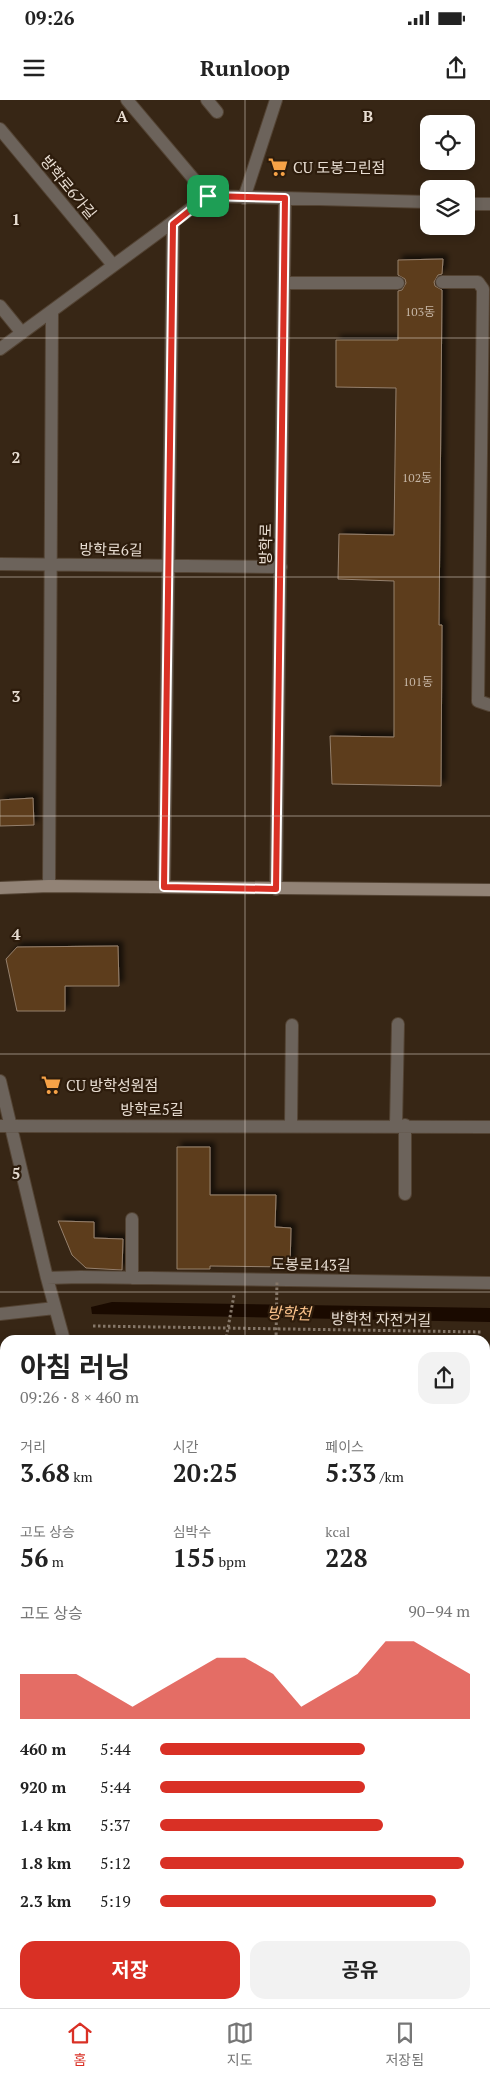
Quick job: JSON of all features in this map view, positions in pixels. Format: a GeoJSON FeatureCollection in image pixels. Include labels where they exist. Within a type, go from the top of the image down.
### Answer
{"type":"FeatureCollection","features":[{"type":"Feature","properties":{"kind":"main road"},"geometry":{"type":"LineString","coordinates":[[0,888],[50,886],[490,890]]}},
{"type":"Feature","properties":{"kind":"street"},"geometry":{"type":"LineString","coordinates":[[127,100],[208,196]]}},
{"type":"Feature","properties":{"kind":"street"},"geometry":{"type":"LineString","coordinates":[[207,100],[217,112]]}},
{"type":"Feature","properties":{"kind":"street"},"geometry":{"type":"LineString","coordinates":[[244,198],[276,100]]}},
{"type":"Feature","properties":{"kind":"street","name":"방학로6가길"},"geometry":{"type":"LineString","coordinates":[[0,129],[113,265]]}},
{"type":"Feature","properties":{"kind":"street"},"geometry":{"type":"LineString","coordinates":[[0,350],[52,313],[113,265],[173,224],[208,196],[420,202]]}},
{"type":"Feature","properties":{"kind":"street","name":"방학로"},"geometry":{"type":"LineString","coordinates":[[276,889],[285,198]]}},
{"type":"Feature","properties":{"kind":"street"},"geometry":{"type":"LineString","coordinates":[[475,204],[490,204]]}},
{"type":"Feature","properties":{"kind":"street"},"geometry":{"type":"LineString","coordinates":[[164,887],[173,224]]}},
{"type":"Feature","properties":{"kind":"street"},"geometry":{"type":"LineString","coordinates":[[442,282],[478,282],[483,289],[478,701],[490,706]]}},
{"type":"Feature","properties":{"kind":"street"},"geometry":{"type":"LineString","coordinates":[[284,283],[398,283]]}},
{"type":"Feature","properties":{"kind":"street"},"geometry":{"type":"LineString","coordinates":[[0,306],[22,333]]}},
{"type":"Feature","properties":{"kind":"street"},"geometry":{"type":"LineString","coordinates":[[50,886],[52,313]]}},
{"type":"Feature","properties":{"kind":"street","name":"방학로6길"},"geometry":{"type":"LineString","coordinates":[[0,564],[281,567]]}},
{"type":"Feature","properties":{"kind":"street"},"geometry":{"type":"LineString","coordinates":[[398,1024],[400,1125],[405,1194]]}},
{"type":"Feature","properties":{"kind":"street"},"geometry":{"type":"LineString","coordinates":[[291,1126],[292,1025]]}},
{"type":"Feature","properties":{"kind":"street"},"geometry":{"type":"LineString","coordinates":[[0,1081],[6,1126],[63,1335]]}},
{"type":"Feature","properties":{"kind":"street","name":"방학로5길"},"geometry":{"type":"LineString","coordinates":[[6,1126],[400,1125],[490,1127]]}},
{"type":"Feature","properties":{"kind":"street"},"geometry":{"type":"LineString","coordinates":[[132,1220],[132,1278]]}},
{"type":"Feature","properties":{"kind":"street","name":"도봉로143길"},"geometry":{"type":"LineString","coordinates":[[47,1278],[490,1283]]}},
{"type":"Feature","properties":{"kind":"street"},"geometry":{"type":"LineString","coordinates":[[0,1314],[55,1308]]}},
{"type":"Feature","properties":{"kind":"path"},"geometry":{"type":"LineString","coordinates":[[276,1335],[277,1280]]}},
{"type":"Feature","properties":{"kind":"path"},"geometry":{"type":"LineString","coordinates":[[226,1335],[233,1299]]}},
{"type":"Feature","properties":{"kind":"path","name":"방학천 자전거길"},"geometry":{"type":"LineString","coordinates":[[93,1326],[490,1332]]}},
{"type":"Feature","properties":{"kind":"water","name":"방학천"},"geometry":{"type":"Polygon","coordinates":[[[112,1302],[490,1308],[490,1322],[92,1314],[91,1307],[112,1302]]]}},
{"type":"Feature","properties":{"kind":"building"},"geometry":{"type":"Polygon","coordinates":[[[443,259],[442,274],[438,275],[434,282],[435,286],[442,290],[439,625],[442,625],[441,786],[332,784],[330,736],[394,737],[394,581],[338,579],[339,534],[394,535],[396,388],[336,387],[336,340],[398,340],[398,291],[402,290],[406,283],[405,279],[398,275],[398,260],[443,259]]]}},
{"type":"Feature","properties":{"kind":"building"},"geometry":{"type":"Polygon","coordinates":[[[33,798],[34,825],[0,826],[0,800],[33,798]]]}},
{"type":"Feature","properties":{"kind":"building"},"geometry":{"type":"Polygon","coordinates":[[[118,946],[119,986],[65,986],[65,1011],[17,1011],[6,959],[17,947],[118,946]]]}},
{"type":"Feature","properties":{"kind":"building"},"geometry":{"type":"Polygon","coordinates":[[[177,1147],[210,1147],[210,1195],[276,1195],[275,1227],[291,1228],[290,1267],[210,1266],[210,1269],[177,1269],[177,1147]]]}},
{"type":"Feature","properties":{"kind":"building"},"geometry":{"type":"Polygon","coordinates":[[[58,1221],[94,1222],[94,1238],[123,1239],[122,1270],[86,1268],[72,1255],[58,1221]]]}},
{"type":"Feature","properties":{"kind":"place","name":"CU 도봉그린점"},"geometry":{"type":"Point","coordinates":[278,167]}},
{"type":"Feature","properties":{"kind":"place","name":"CU 방학성원점"},"geometry":{"type":"Point","coordinates":[51,1085]}},
{"type":"Feature","properties":{"kind":"route"},"geometry":{"type":"LineString","coordinates":[[208,196],[285,198],[276,889],[164,887],[173,224],[208,196]]}}]}
